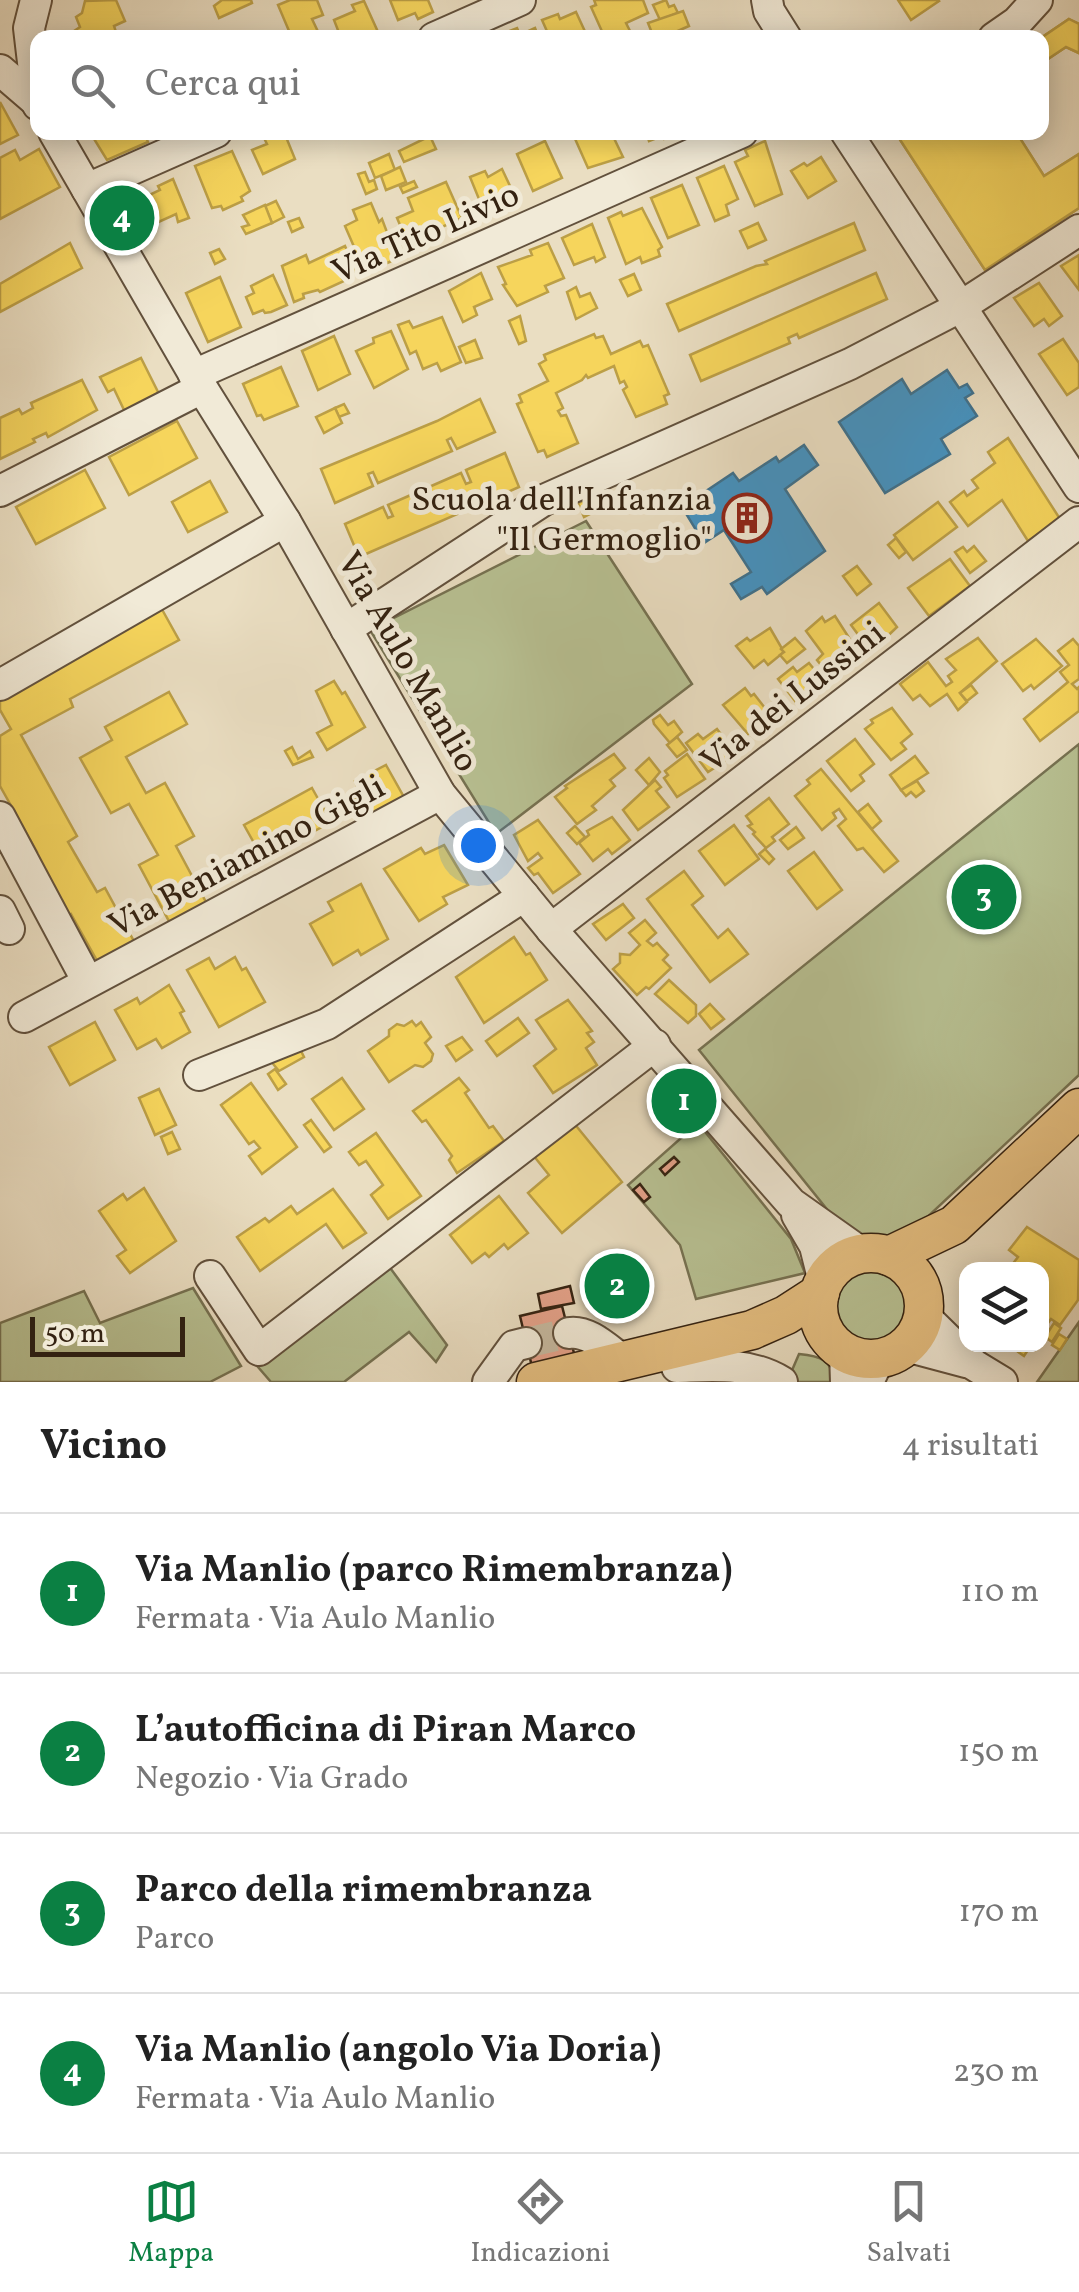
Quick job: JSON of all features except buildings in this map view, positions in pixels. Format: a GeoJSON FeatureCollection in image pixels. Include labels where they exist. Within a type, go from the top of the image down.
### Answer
{"type":"FeatureCollection","features":[{"type":"Feature","properties":{"kind":"main road"},"geometry":{"type":"LineString","coordinates":[[878,1347],[954,1224],[1079,1108]]}},
{"type":"Feature","properties":{"kind":"main road"},"geometry":{"type":"LineString","coordinates":[[622,1371],[716,1330],[752,1330],[786,1314],[822,1288],[834,1269],[847,1259],[876,1255],[954,1224]]}},
{"type":"Feature","properties":{"kind":"main road"},"geometry":{"type":"LineString","coordinates":[[876,1255],[904,1264],[878,1347]]}},
{"type":"Feature","properties":{"kind":"main road"},"geometry":{"type":"LineString","coordinates":[[822,1288],[820,1322],[878,1347]]}},
{"type":"Feature","properties":{"kind":"main road"},"geometry":{"type":"LineString","coordinates":[[536,1382],[678,1366],[794,1341],[878,1347]]}},
{"type":"Feature","properties":{"kind":"street"},"geometry":{"type":"LineString","coordinates":[[30,39],[36,0]]}},
{"type":"Feature","properties":{"kind":"street"},"geometry":{"type":"LineString","coordinates":[[452,30],[520,0]]}},
{"type":"Feature","properties":{"kind":"street"},"geometry":{"type":"LineString","coordinates":[[767,0],[781,30]]}},
{"type":"Feature","properties":{"kind":"street"},"geometry":{"type":"LineString","coordinates":[[1006,30],[1037,0]]}},
{"type":"Feature","properties":{"kind":"street"},"geometry":{"type":"LineString","coordinates":[[0,70],[30,97]]}},
{"type":"Feature","properties":{"kind":"street","name":"Via Aulo Manlio"},"geometry":{"type":"LineString","coordinates":[[59,140],[198,381],[285,521],[440,794],[792,1204],[815,1246],[822,1288]]}},
{"type":"Feature","properties":{"kind":"street"},"geometry":{"type":"LineString","coordinates":[[87,189],[198,140]]}},
{"type":"Feature","properties":{"kind":"street","name":"Via Tito Livio"},"geometry":{"type":"LineString","coordinates":[[198,381],[725,140]]}},
{"type":"Feature","properties":{"kind":"street"},"geometry":{"type":"LineString","coordinates":[[854,140],[1078,482]]}},
{"type":"Feature","properties":{"kind":"street"},"geometry":{"type":"LineString","coordinates":[[346,629],[544,500],[850,364],[960,307],[1079,230]]}},
{"type":"Feature","properties":{"kind":"street"},"geometry":{"type":"LineString","coordinates":[[0,492],[198,381]]}},
{"type":"Feature","properties":{"kind":"street"},"geometry":{"type":"LineString","coordinates":[[0,685],[285,521]]}},
{"type":"Feature","properties":{"kind":"street","name":"Via dei Lussini"},"geometry":{"type":"LineString","coordinates":[[552,929],[1079,522]]}},
{"type":"Feature","properties":{"kind":"street","name":"Via Beniamino Gigli"},"geometry":{"type":"LineString","coordinates":[[24,1018],[440,794]]}},
{"type":"Feature","properties":{"kind":"street","name":"Via Beniamino Gigli"},"geometry":{"type":"LineString","coordinates":[[0,817],[88,982]]}},
{"type":"Feature","properties":{"kind":"street"},"geometry":{"type":"LineString","coordinates":[[199,1075],[327,1024],[524,896]]}},
{"type":"Feature","properties":{"kind":"street"},"geometry":{"type":"LineString","coordinates":[[210,1276],[258,1350],[655,1045]]}},
{"type":"Feature","properties":{"kind":"street","name":"Via Aulo Manlio"},"geometry":{"type":"LineString","coordinates":[[792,1204],[876,1255]]}},
{"type":"Feature","properties":{"kind":"street"},"geometry":{"type":"LineString","coordinates":[[569,1333],[576,1331],[596,1340],[622,1371]]}},
{"type":"Feature","properties":{"kind":"street"},"geometry":{"type":"LineString","coordinates":[[488,1382],[514,1346],[526,1343]]}},
{"type":"Feature","properties":{"kind":"street"},"geometry":{"type":"LineString","coordinates":[[878,1347],[974,1365],[1002,1382]]}},
{"type":"Feature","properties":{"kind":"street"},"geometry":{"type":"LineString","coordinates":[[678,1366],[734,1366],[765,1372],[782,1382]]}},
{"type":"Feature","properties":{"kind":"green space"},"geometry":{"type":"Polygon","coordinates":[[[586,521],[692,684],[496,834],[370,630],[586,521]]]}},
{"type":"Feature","properties":{"kind":"green space"},"geometry":{"type":"Polygon","coordinates":[[[1079,744],[1079,1075],[921,1223],[898,1236],[857,1235],[830,1213],[699,1050],[1079,744]]]}},
{"type":"Feature","properties":{"kind":"green space"},"geometry":{"type":"Polygon","coordinates":[[[698,1123],[791,1239],[805,1273],[696,1299],[680,1245],[628,1185],[698,1123]]]}},
{"type":"Feature","properties":{"kind":"green space"},"geometry":{"type":"Polygon","coordinates":[[[870,1264],[886,1267],[899,1276],[908,1289],[908,1321],[899,1334],[886,1343],[870,1346],[854,1343],[841,1334],[832,1321],[829,1305],[832,1289],[841,1276],[854,1267],[870,1264]]]}},
{"type":"Feature","properties":{"kind":"green space"},"geometry":{"type":"Polygon","coordinates":[[[388,1265],[447,1345],[436,1362],[409,1332],[344,1382],[271,1382],[252,1360],[388,1265]]]}},
{"type":"Feature","properties":{"kind":"green space"},"geometry":{"type":"Polygon","coordinates":[[[193,1288],[241,1366],[210,1382],[0,1382],[0,1323],[84,1291],[100,1323],[193,1288]]]}},
{"type":"Feature","properties":{"kind":"green space"},"geometry":{"type":"Polygon","coordinates":[[[1079,1322],[1079,1382],[1037,1382],[1079,1322]]]}},
{"type":"Feature","properties":{"kind":"green space"},"geometry":{"type":"Polygon","coordinates":[[[799,1354],[824,1360],[833,1382],[798,1382],[790,1375],[799,1354]]]}},
{"type":"Feature","properties":{"kind":"tunnel"},"geometry":{"type":"LineString","coordinates":[[526,1343],[569,1333]]}},
{"type":"Feature","properties":{"kind":"place","name":"Via Manlio (angolo Via Doria)"},"geometry":{"type":"Point","coordinates":[122,218]}},
{"type":"Feature","properties":{"kind":"place","name":"Scuola dell'Infanzia \"Il Germoglio\""},"geometry":{"type":"Point","coordinates":[747,518]}},
{"type":"Feature","properties":{"kind":"place","name":"Parco della rimembranza"},"geometry":{"type":"Point","coordinates":[984,897]}},
{"type":"Feature","properties":{"kind":"place","name":"Via Manlio (parco Rimembranza)"},"geometry":{"type":"Point","coordinates":[684,1101]}},
{"type":"Feature","properties":{"kind":"place","name":"L’autofficina di Piran Marco"},"geometry":{"type":"Point","coordinates":[617,1286]}}]}
